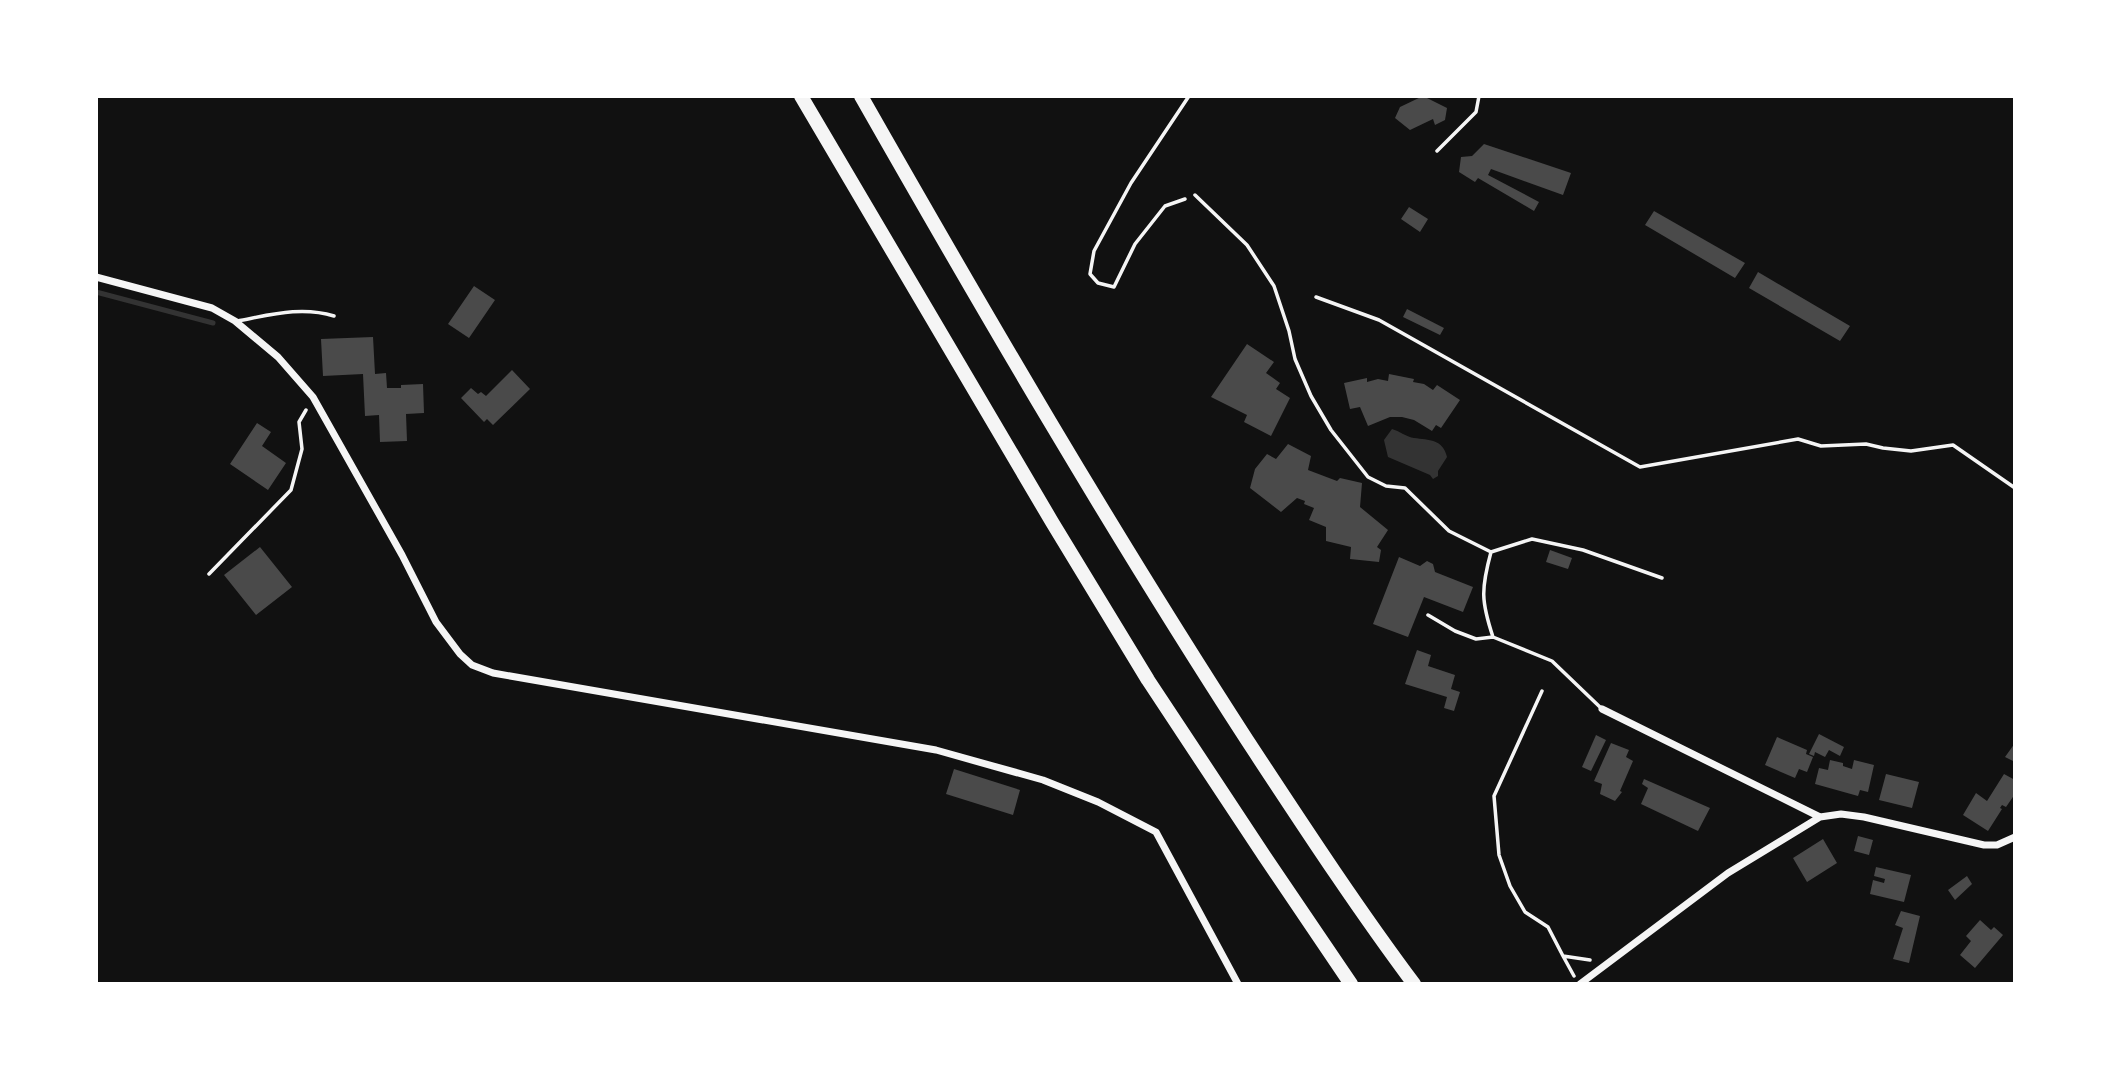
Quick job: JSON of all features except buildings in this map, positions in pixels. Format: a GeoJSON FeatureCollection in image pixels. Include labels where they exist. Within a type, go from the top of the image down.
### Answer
{"type":"FeatureCollection","features":[{"type":"Feature","properties":{"kind":"highway"},"geometry":{"type":"LineString","coordinates":[[790,96],[819,130]]}},
{"type":"Feature","properties":{"kind":"highway"},"geometry":{"type":"LineString","coordinates":[[801,96],[1148,680],[1351,984]]}},
{"type":"Feature","properties":{"kind":"highway"},"geometry":{"type":"LineString","coordinates":[[862,96],[1015,361],[1189,651],[1306,830],[1414,984]]}},
{"type":"Feature","properties":{"kind":"street"},"geometry":{"type":"LineString","coordinates":[[96,277],[201,304],[235,321],[278,358],[313,397],[402,555],[436,622],[460,654],[472,665],[507,675],[936,750],[1044,780],[1098,802],[1156,832],[1237,984]]}},
{"type":"Feature","properties":{"kind":"street"},"geometry":{"type":"LineString","coordinates":[[1602,709],[1820,817]]}},
{"type":"Feature","properties":{"kind":"street"},"geometry":{"type":"LineString","coordinates":[[1577,981],[1608,963],[1728,873],[1820,817],[1841,814],[1864,817],[1984,845],[1997,845],[2015,836]]}},
{"type":"Feature","properties":{"kind":"lane"},"geometry":{"type":"LineString","coordinates":[[1195,195],[1247,244],[1274,285],[1295,359],[1311,396],[1331,430],[1368,477],[1386,486],[1405,488],[1449,531],[1491,552],[1532,539],[1583,550],[1662,578]]}},
{"type":"Feature","properties":{"kind":"lane"},"geometry":{"type":"LineString","coordinates":[[235,321],[315,310],[334,316]]}},
{"type":"Feature","properties":{"kind":"lane"},"geometry":{"type":"LineString","coordinates":[[1491,552],[1485,573],[1483,606],[1493,637]]}},
{"type":"Feature","properties":{"kind":"lane"},"geometry":{"type":"LineString","coordinates":[[1428,615],[1455,631],[1476,639],[1493,637],[1552,661],[1602,709]]}},
{"type":"Feature","properties":{"kind":"path"},"geometry":{"type":"LineString","coordinates":[[1189,96],[1131,183],[1094,251],[1090,275],[1098,284],[1114,287],[1135,244],[1165,206],[1195,195]]}},
{"type":"Feature","properties":{"kind":"path"},"geometry":{"type":"LineString","coordinates":[[1437,151],[1476,112],[1479,96]]}},
{"type":"Feature","properties":{"kind":"path"},"geometry":{"type":"LineString","coordinates":[[1316,297],[1379,320],[1640,467],[1798,439],[1821,446],[1866,444],[1883,449],[1911,451],[1946,445],[1959,449],[2015,488]]}},
{"type":"Feature","properties":{"kind":"path"},"geometry":{"type":"LineString","coordinates":[[209,574],[291,490],[302,449],[299,422],[313,397]]}},
{"type":"Feature","properties":{"kind":"path"},"geometry":{"type":"LineString","coordinates":[[1542,691],[1494,796],[1499,856],[1510,886],[1525,912],[1548,927],[1577,981]]}},
{"type":"Feature","properties":{"kind":"path"},"geometry":{"type":"LineString","coordinates":[[1563,956],[1608,963]]}},
{"type":"Feature","properties":{"kind":"shaded area"},"geometry":{"type":"Polygon","coordinates":[[[1392,429],[1411,437],[1435,441],[1442,447],[1447,457],[1438,471],[1438,476],[1433,479],[1430,475],[1388,457],[1384,440],[1392,429]]]}},
{"type":"Feature","properties":{"kind":"waterway"},"geometry":{"type":"LineString","coordinates":[[96,292],[213,323]]}}]}
